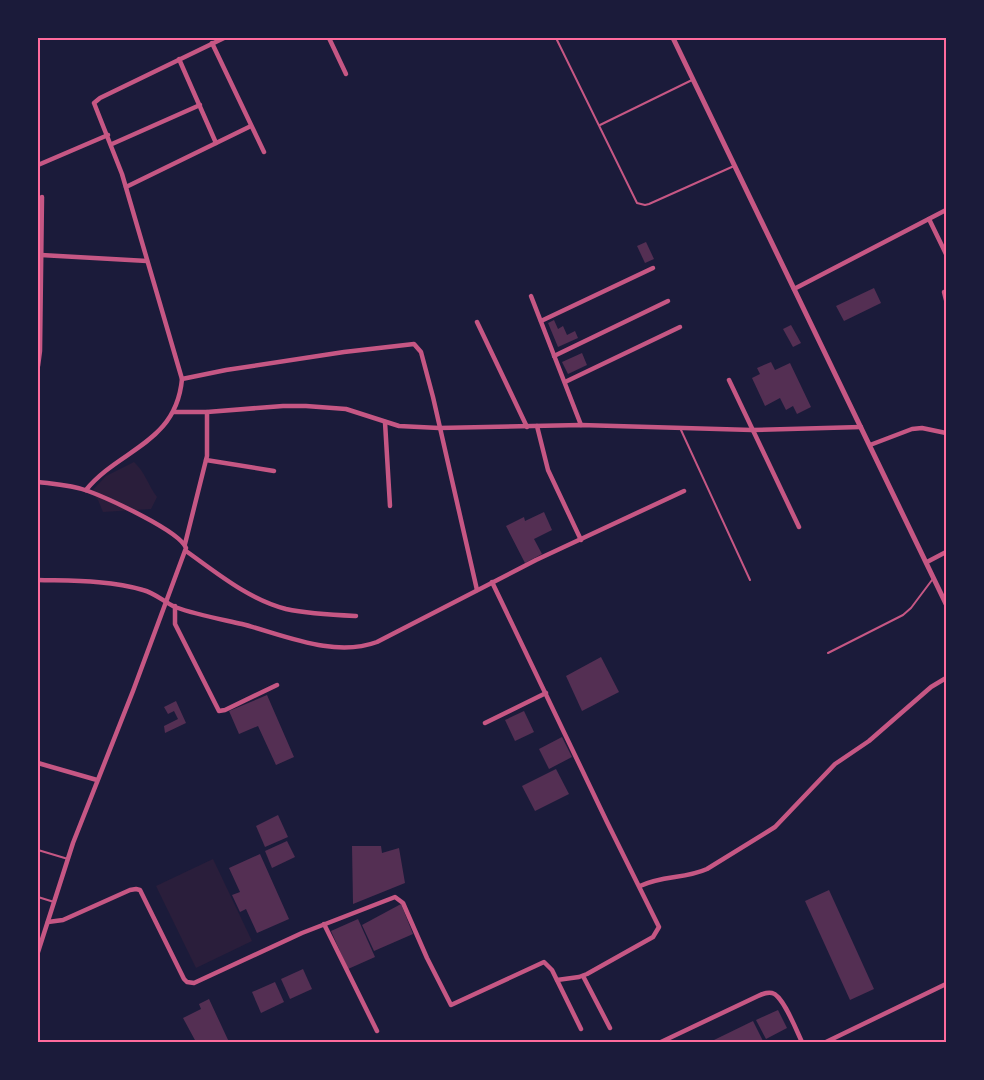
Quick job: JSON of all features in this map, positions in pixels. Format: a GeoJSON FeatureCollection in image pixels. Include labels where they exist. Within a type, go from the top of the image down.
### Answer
{"type":"FeatureCollection","features":[{"type":"Feature","properties":{"kind":"street"},"geometry":{"type":"LineString","coordinates":[[204,38],[210,44],[264,152]]}},
{"type":"Feature","properties":{"kind":"street"},"geometry":{"type":"LineString","coordinates":[[86,490],[100,476],[143,446],[174,412],[181,393],[182,379],[126,187],[112,144],[94,106],[96,100],[224,38]]}},
{"type":"Feature","properties":{"kind":"street"},"geometry":{"type":"LineString","coordinates":[[329,38],[346,74]]}},
{"type":"Feature","properties":{"kind":"street"},"geometry":{"type":"LineString","coordinates":[[673,38],[946,604]]}},
{"type":"Feature","properties":{"kind":"street"},"geometry":{"type":"LineString","coordinates":[[179,59],[216,142]]}},
{"type":"Feature","properties":{"kind":"street"},"geometry":{"type":"LineString","coordinates":[[112,144],[200,105]]}},
{"type":"Feature","properties":{"kind":"street"},"geometry":{"type":"LineString","coordinates":[[126,187],[251,126]]}},
{"type":"Feature","properties":{"kind":"street"},"geometry":{"type":"LineString","coordinates":[[38,165],[108,135]]}},
{"type":"Feature","properties":{"kind":"street"},"geometry":{"type":"LineString","coordinates":[[38,366],[42,196]]}},
{"type":"Feature","properties":{"kind":"street"},"geometry":{"type":"LineString","coordinates":[[794,289],[946,210]]}},
{"type":"Feature","properties":{"kind":"street"},"geometry":{"type":"LineString","coordinates":[[929,219],[946,254]]}},
{"type":"Feature","properties":{"kind":"street"},"geometry":{"type":"LineString","coordinates":[[41,255],[147,261]]}},
{"type":"Feature","properties":{"kind":"street"},"geometry":{"type":"LineString","coordinates":[[541,321],[653,268]]}},
{"type":"Feature","properties":{"kind":"street"},"geometry":{"type":"LineString","coordinates":[[944,292],[946,300]]}},
{"type":"Feature","properties":{"kind":"street"},"geometry":{"type":"LineString","coordinates":[[531,297],[581,425]]}},
{"type":"Feature","properties":{"kind":"street"},"geometry":{"type":"LineString","coordinates":[[554,356],[668,301]]}},
{"type":"Feature","properties":{"kind":"street"},"geometry":{"type":"LineString","coordinates":[[477,322],[527,427]]}},
{"type":"Feature","properties":{"kind":"street"},"geometry":{"type":"LineString","coordinates":[[565,382],[680,327]]}},
{"type":"Feature","properties":{"kind":"street"},"geometry":{"type":"LineString","coordinates":[[182,379],[344,352],[414,344],[421,352],[433,397],[477,590]]}},
{"type":"Feature","properties":{"kind":"street"},"geometry":{"type":"LineString","coordinates":[[729,380],[799,527]]}},
{"type":"Feature","properties":{"kind":"street"},"geometry":{"type":"LineString","coordinates":[[174,412],[306,406],[346,409],[405,426],[439,428],[581,425],[752,430],[861,427]]}},
{"type":"Feature","properties":{"kind":"street"},"geometry":{"type":"LineString","coordinates":[[38,952],[97,780],[186,551],[185,544],[206,460],[207,412]]}},
{"type":"Feature","properties":{"kind":"street"},"geometry":{"type":"LineString","coordinates":[[385,422],[390,506]]}},
{"type":"Feature","properties":{"kind":"street"},"geometry":{"type":"LineString","coordinates":[[537,426],[548,470],[581,540]]}},
{"type":"Feature","properties":{"kind":"street"},"geometry":{"type":"LineString","coordinates":[[870,446],[912,429],[922,428],[946,433]]}},
{"type":"Feature","properties":{"kind":"street"},"geometry":{"type":"LineString","coordinates":[[206,460],[274,471]]}},
{"type":"Feature","properties":{"kind":"street"},"geometry":{"type":"LineString","coordinates":[[38,482],[86,490],[149,519],[168,530],[185,544]]}},
{"type":"Feature","properties":{"kind":"street"},"geometry":{"type":"LineString","coordinates":[[38,580],[128,586],[152,593],[166,603],[175,606],[318,644],[360,647],[383,639],[492,582],[684,491]]}},
{"type":"Feature","properties":{"kind":"street"},"geometry":{"type":"LineString","coordinates":[[186,551],[244,592],[259,599],[286,609],[356,616]]}},
{"type":"Feature","properties":{"kind":"street"},"geometry":{"type":"LineString","coordinates":[[927,562],[946,552]]}},
{"type":"Feature","properties":{"kind":"street"},"geometry":{"type":"LineString","coordinates":[[492,582],[607,822],[659,923],[656,934],[583,976],[557,980]]}},
{"type":"Feature","properties":{"kind":"street"},"geometry":{"type":"LineString","coordinates":[[175,606],[175,624],[219,711],[277,685]]}},
{"type":"Feature","properties":{"kind":"street"},"geometry":{"type":"LineString","coordinates":[[640,886],[655,879],[707,869],[775,827],[835,764],[869,741],[931,687],[946,678]]}},
{"type":"Feature","properties":{"kind":"street"},"geometry":{"type":"LineString","coordinates":[[485,723],[546,693]]}},
{"type":"Feature","properties":{"kind":"street"},"geometry":{"type":"LineString","coordinates":[[38,763],[97,780]]}},
{"type":"Feature","properties":{"kind":"street"},"geometry":{"type":"LineString","coordinates":[[48,922],[70,918],[136,888],[140,890],[184,978],[194,983],[324,924],[390,898],[399,898],[451,1005],[541,962],[547,963],[581,1029]]}},
{"type":"Feature","properties":{"kind":"street"},"geometry":{"type":"LineString","coordinates":[[324,924],[377,1031]]}},
{"type":"Feature","properties":{"kind":"street"},"geometry":{"type":"LineString","coordinates":[[583,976],[610,1029]]}},
{"type":"Feature","properties":{"kind":"street"},"geometry":{"type":"LineString","coordinates":[[826,1042],[946,984]]}},
{"type":"Feature","properties":{"kind":"street"},"geometry":{"type":"LineString","coordinates":[[661,1042],[771,992],[776,994],[783,1003],[802,1042]]}},
{"type":"Feature","properties":{"kind":"lane"},"geometry":{"type":"LineString","coordinates":[[556,38],[634,198],[641,205],[649,204],[734,166]]}},
{"type":"Feature","properties":{"kind":"lane"},"geometry":{"type":"LineString","coordinates":[[600,125],[693,80]]}},
{"type":"Feature","properties":{"kind":"lane"},"geometry":{"type":"LineString","coordinates":[[680,428],[750,580]]}},
{"type":"Feature","properties":{"kind":"lane"},"geometry":{"type":"LineString","coordinates":[[828,653],[903,615],[934,578]]}},
{"type":"Feature","properties":{"kind":"lane"},"geometry":{"type":"LineString","coordinates":[[38,850],[68,859]]}},
{"type":"Feature","properties":{"kind":"lane"},"geometry":{"type":"LineString","coordinates":[[38,897],[54,902]]}},
{"type":"Feature","properties":{"kind":"shaded area"},"geometry":{"type":"Polygon","coordinates":[[[134,462],[157,497],[151,509],[103,512],[98,500],[91,492],[106,476],[134,462]]]}},
{"type":"Feature","properties":{"kind":"shaded area"},"geometry":{"type":"Polygon","coordinates":[[[213,859],[252,941],[196,968],[156,886],[213,859]]]}},
{"type":"Feature","properties":{"kind":"building"},"geometry":{"type":"Polygon","coordinates":[[[646,242],[654,259],[645,263],[637,246],[646,242]]]}},
{"type":"Feature","properties":{"kind":"building"},"geometry":{"type":"Polygon","coordinates":[[[874,288],[881,303],[844,321],[836,306],[874,288]]]}},
{"type":"Feature","properties":{"kind":"building"},"geometry":{"type":"Polygon","coordinates":[[[554,320],[558,329],[563,326],[567,335],[575,331],[578,338],[558,347],[548,323],[554,320]]]}},
{"type":"Feature","properties":{"kind":"building"},"geometry":{"type":"Polygon","coordinates":[[[791,325],[801,343],[793,347],[783,329],[791,325]]]}},
{"type":"Feature","properties":{"kind":"building"},"geometry":{"type":"Polygon","coordinates":[[[582,353],[587,365],[568,374],[562,362],[582,353]]]}},
{"type":"Feature","properties":{"kind":"building"},"geometry":{"type":"Polygon","coordinates":[[[771,362],[775,370],[790,363],[811,407],[797,414],[793,406],[786,410],[780,398],[765,406],[752,378],[760,374],[757,368],[771,362]]]}},
{"type":"Feature","properties":{"kind":"building"},"geometry":{"type":"Polygon","coordinates":[[[544,512],[552,530],[534,539],[542,554],[525,563],[506,526],[524,517],[525,521],[544,512]]]}},
{"type":"Feature","properties":{"kind":"building"},"geometry":{"type":"Polygon","coordinates":[[[601,657],[619,692],[582,711],[566,676],[601,657]]]}},
{"type":"Feature","properties":{"kind":"building"},"geometry":{"type":"Polygon","coordinates":[[[267,695],[294,757],[276,765],[258,726],[239,734],[229,711],[267,695]]]}},
{"type":"Feature","properties":{"kind":"building"},"geometry":{"type":"Polygon","coordinates":[[[176,701],[186,723],[165,733],[164,726],[178,719],[174,711],[168,714],[164,707],[176,701]]]}},
{"type":"Feature","properties":{"kind":"building"},"geometry":{"type":"Polygon","coordinates":[[[524,711],[534,732],[515,741],[505,720],[524,711]]]}},
{"type":"Feature","properties":{"kind":"building"},"geometry":{"type":"Polygon","coordinates":[[[562,737],[572,757],[549,769],[539,749],[562,737]]]}},
{"type":"Feature","properties":{"kind":"building"},"geometry":{"type":"Polygon","coordinates":[[[556,769],[569,794],[535,811],[522,786],[556,769]]]}},
{"type":"Feature","properties":{"kind":"building"},"geometry":{"type":"Polygon","coordinates":[[[278,815],[288,837],[265,847],[256,826],[278,815]]]}},
{"type":"Feature","properties":{"kind":"building"},"geometry":{"type":"Polygon","coordinates":[[[287,841],[295,857],[272,868],[265,851],[287,841]]]}},
{"type":"Feature","properties":{"kind":"building"},"geometry":{"type":"Polygon","coordinates":[[[352,846],[381,846],[382,853],[399,848],[405,883],[353,904],[352,846]]]}},
{"type":"Feature","properties":{"kind":"building"},"geometry":{"type":"Polygon","coordinates":[[[260,854],[289,919],[257,933],[246,909],[240,912],[232,895],[240,892],[229,868],[260,854]]]}},
{"type":"Feature","properties":{"kind":"building"},"geometry":{"type":"Polygon","coordinates":[[[829,890],[874,989],[850,1000],[805,901],[829,890]]]}},
{"type":"Feature","properties":{"kind":"building"},"geometry":{"type":"Polygon","coordinates":[[[401,904],[413,934],[374,951],[362,925],[401,904]]]}},
{"type":"Feature","properties":{"kind":"building"},"geometry":{"type":"Polygon","coordinates":[[[358,919],[375,957],[348,969],[331,931],[358,919]]]}},
{"type":"Feature","properties":{"kind":"building"},"geometry":{"type":"Polygon","coordinates":[[[303,969],[312,989],[290,999],[281,979],[303,969]]]}},
{"type":"Feature","properties":{"kind":"building"},"geometry":{"type":"Polygon","coordinates":[[[275,982],[284,1002],[261,1013],[252,992],[275,982]]]}},
{"type":"Feature","properties":{"kind":"building"},"geometry":{"type":"Polygon","coordinates":[[[209,999],[229,1042],[196,1042],[183,1018],[201,1009],[199,1004],[209,999]]]}},
{"type":"Feature","properties":{"kind":"building"},"geometry":{"type":"Polygon","coordinates":[[[778,1010],[787,1028],[766,1039],[756,1020],[778,1010]]]}},
{"type":"Feature","properties":{"kind":"building"},"geometry":{"type":"Polygon","coordinates":[[[753,1021],[763,1041],[715,1042],[714,1040],[753,1021]]]}}]}
